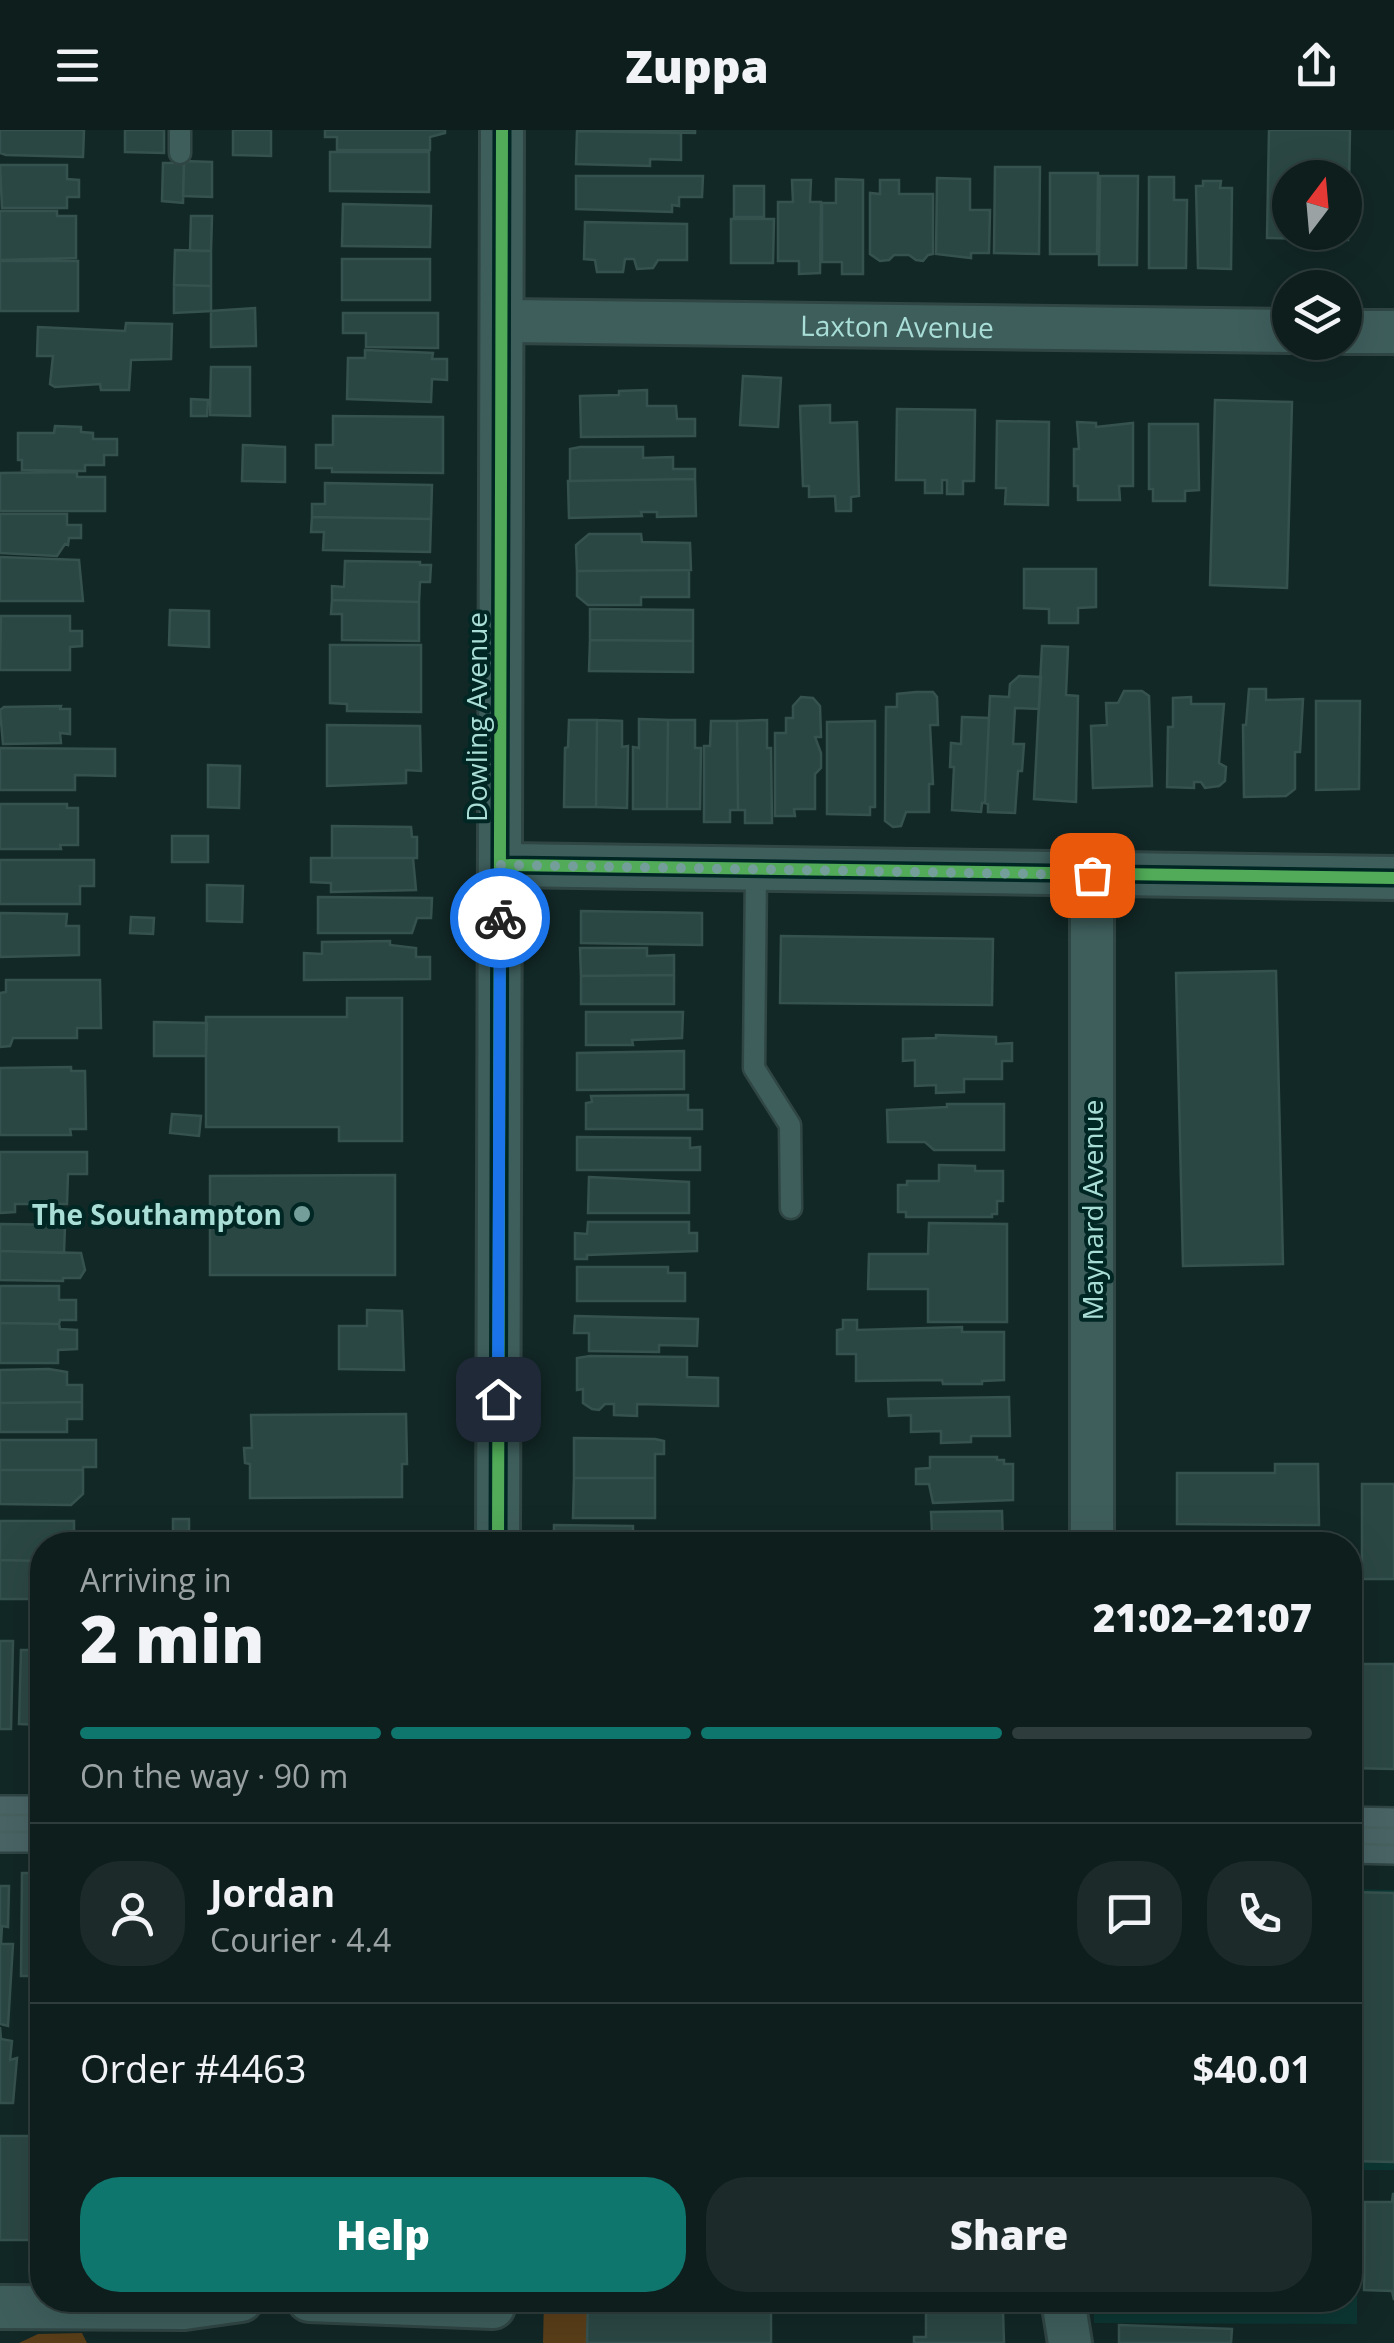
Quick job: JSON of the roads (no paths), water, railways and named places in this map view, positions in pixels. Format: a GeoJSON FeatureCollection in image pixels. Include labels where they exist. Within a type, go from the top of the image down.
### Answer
{"type":"FeatureCollection","features":[{"type":"Feature","properties":{"kind":"main road"},"geometry":{"type":"LineString","coordinates":[[0,1824],[30,1824]]}},
{"type":"Feature","properties":{"kind":"main road"},"geometry":{"type":"LineString","coordinates":[[1362,1836],[1394,1836]]}},
{"type":"Feature","properties":{"kind":"street","name":"Dowling Avenue"},"geometry":{"type":"LineString","coordinates":[[498,1532],[502,130]]}},
{"type":"Feature","properties":{"kind":"street","name":"Laxton Avenue"},"geometry":{"type":"LineString","coordinates":[[502,322],[1272,331]]}},
{"type":"Feature","properties":{"kind":"street"},"geometry":{"type":"LineString","coordinates":[[1362,332],[1394,332]]}},
{"type":"Feature","properties":{"kind":"street"},"geometry":{"type":"LineString","coordinates":[[500,865],[1394,878]]}},
{"type":"Feature","properties":{"kind":"street","name":"Maynard Avenue"},"geometry":{"type":"LineString","coordinates":[[1092,875],[1092,1532]]}},
{"type":"Feature","properties":{"kind":"street"},"geometry":{"type":"LineString","coordinates":[[0,2307],[30,2307]]}},
{"type":"Feature","properties":{"kind":"street"},"geometry":{"type":"LineString","coordinates":[[447,2312],[493,2316]]}},
{"type":"Feature","properties":{"kind":"lane"},"geometry":{"type":"LineString","coordinates":[[180,130],[180,153]]}},
{"type":"Feature","properties":{"kind":"lane"},"geometry":{"type":"LineString","coordinates":[[756,870],[754,1068],[790,1125],[791,1208]]}},
{"type":"Feature","properties":{"kind":"tram line"},"geometry":{"type":"LineString","coordinates":[[0,1815],[30,1815]]}},
{"type":"Feature","properties":{"kind":"tram line"},"geometry":{"type":"LineString","coordinates":[[1362,1827],[1394,1828]]}},
{"type":"Feature","properties":{"kind":"tram line"},"geometry":{"type":"LineString","coordinates":[[0,1832],[30,1832]]}},
{"type":"Feature","properties":{"kind":"tram line"},"geometry":{"type":"LineString","coordinates":[[1362,1844],[1394,1845]]}},
{"type":"Feature","properties":{"kind":"place","name":"The Southampton"},"geometry":{"type":"Point","coordinates":[302,1214]}}]}
